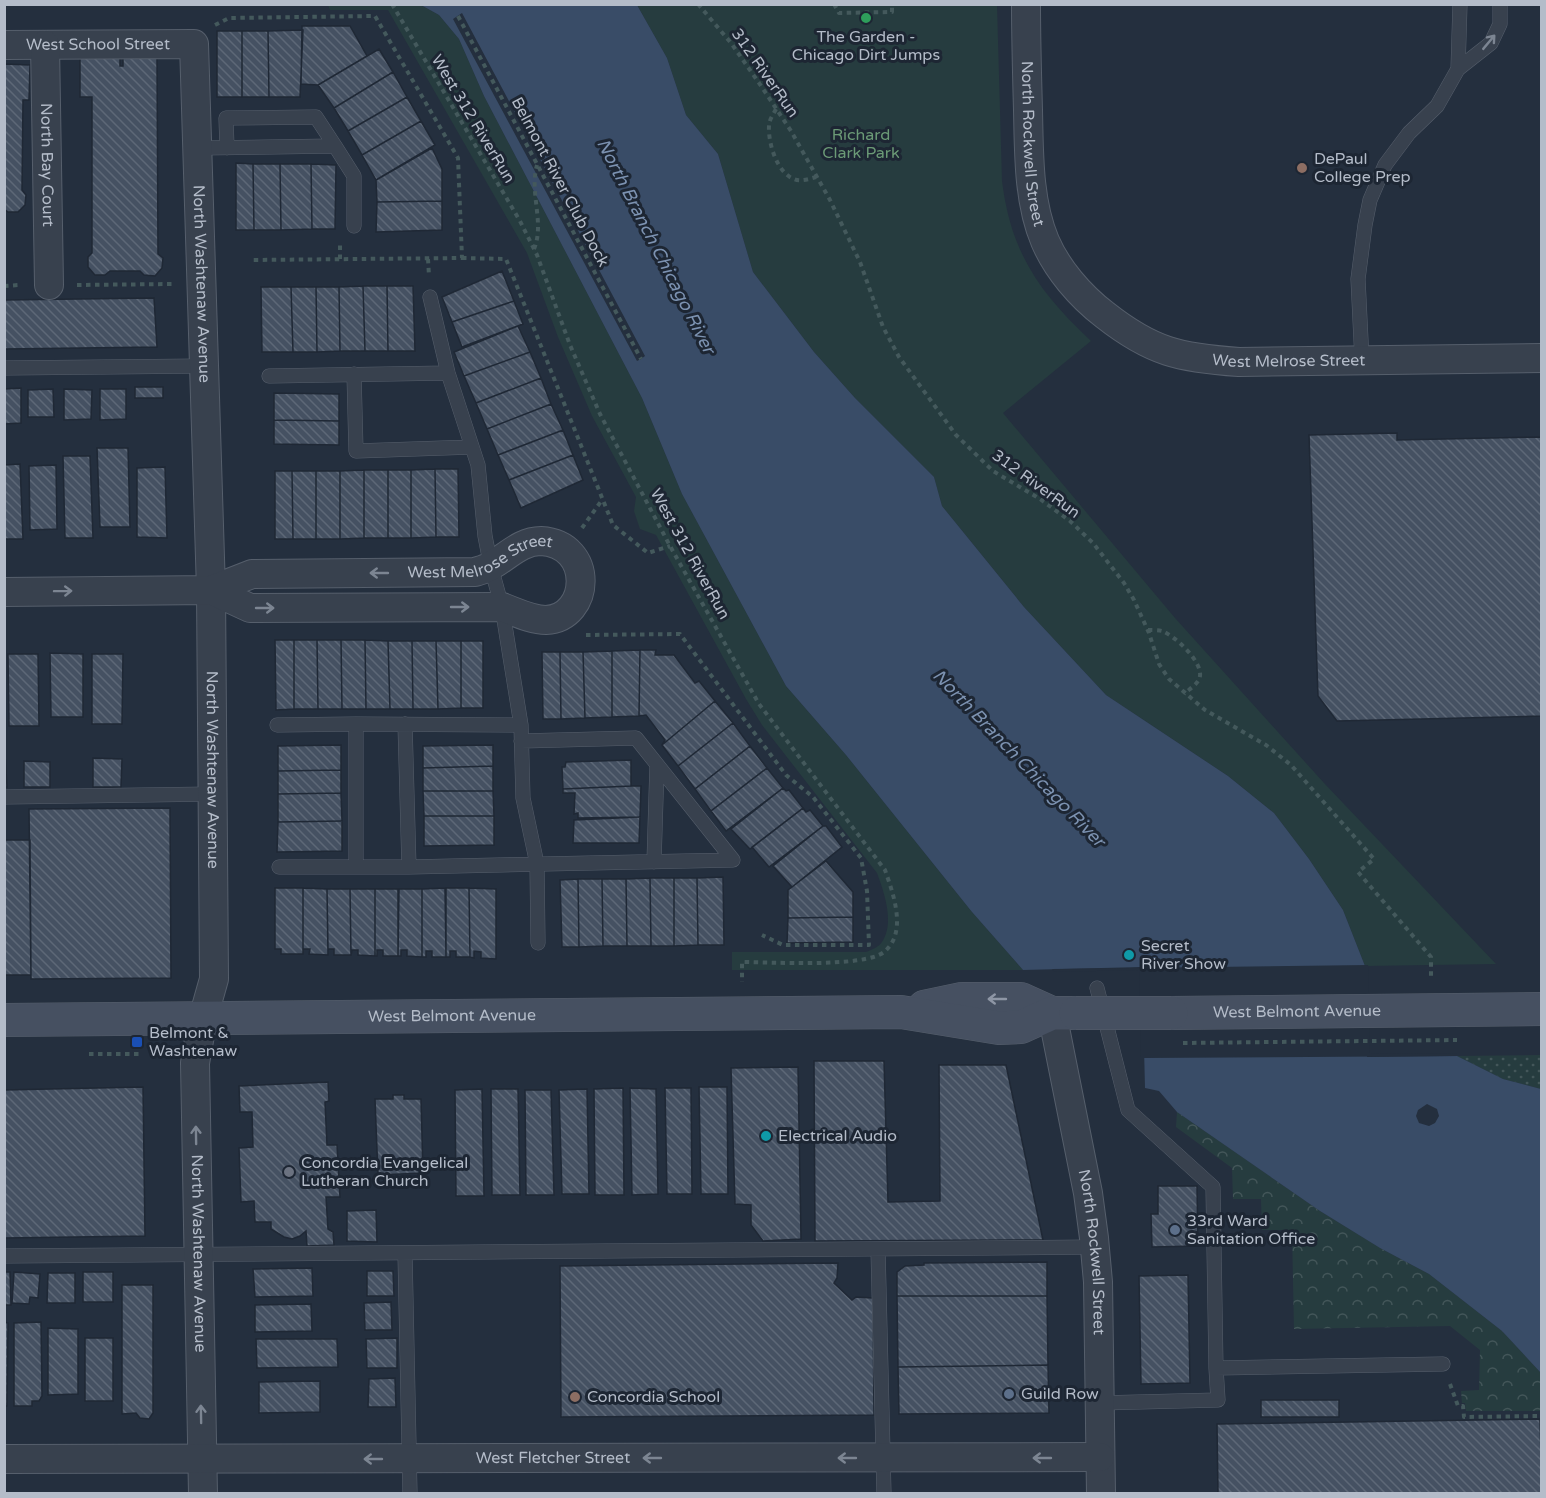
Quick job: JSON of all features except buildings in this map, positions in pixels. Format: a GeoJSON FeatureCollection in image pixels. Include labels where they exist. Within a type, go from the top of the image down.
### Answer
{"type":"FeatureCollection","features":[{"type":"Feature","properties":{"kind":"main road","name":"West Belmont Avenue"},"geometry":{"type":"LineString","coordinates":[[4,1020],[901,1012],[999,1028],[1021,1027],[1064,1013],[1457,1025],[1542,1009]]}},
{"type":"Feature","properties":{"kind":"street","name":"North Rockwell Street"},"geometry":{"type":"LineString","coordinates":[[1026,4],[1029,157],[1035,203],[1045,240],[1065,275]]}},
{"type":"Feature","properties":{"kind":"street","name":"West School Street"},"geometry":{"type":"LineString","coordinates":[[4,45],[45,45],[200,36]]}},
{"type":"Feature","properties":{"kind":"street","name":"North Washtenaw Avenue"},"geometry":{"type":"LineString","coordinates":[[200,36],[197,148],[211,590],[214,979],[203,1018],[195,1063],[203,1494]]}},
{"type":"Feature","properties":{"kind":"street","name":"North Bay Court"},"geometry":{"type":"LineString","coordinates":[[45,45],[49,285]]}},
{"type":"Feature","properties":{"kind":"street","name":"West Melrose Street"},"geometry":{"type":"LineString","coordinates":[[1065,275],[1093,306],[1128,334],[1160,350],[1200,360],[1239,362],[1542,358]]}},
{"type":"Feature","properties":{"kind":"street","name":"West Melrose Street"},"geometry":{"type":"LineString","coordinates":[[4,592],[211,590],[252,574],[476,572],[491,567],[526,543],[555,544],[567,551],[576,561],[582,574],[582,587],[570,609],[560,616],[547,620],[530,618],[502,607],[250,608],[211,590]]}},
{"type":"Feature","properties":{"kind":"street","name":"North Rockwell Street"},"geometry":{"type":"LineString","coordinates":[[1064,1013],[1098,1282],[1101,1494]]}},
{"type":"Feature","properties":{"kind":"street","name":"West Fletcher Street"},"geometry":{"type":"LineString","coordinates":[[4,1459],[1100,1458]]}},
{"type":"Feature","properties":{"kind":"lane"},"geometry":{"type":"LineString","coordinates":[[1458,69],[1460,4]]}},
{"type":"Feature","properties":{"kind":"lane"},"geometry":{"type":"LineString","coordinates":[[1362,361],[1358,279],[1370,200],[1384,165],[1409,133],[1437,106],[1458,69],[1491,43],[1500,24],[1500,4]]}},
{"type":"Feature","properties":{"kind":"lane"},"geometry":{"type":"LineString","coordinates":[[227,148],[226,118],[316,117],[354,176],[354,226]]}},
{"type":"Feature","properties":{"kind":"lane"},"geometry":{"type":"LineString","coordinates":[[197,148],[335,146]]}},
{"type":"Feature","properties":{"kind":"lane"},"geometry":{"type":"LineString","coordinates":[[430,297],[448,373],[478,465],[484,536],[502,607],[521,725],[523,798],[537,864],[538,943]]}},
{"type":"Feature","properties":{"kind":"lane"},"geometry":{"type":"LineString","coordinates":[[4,368],[204,366]]}},
{"type":"Feature","properties":{"kind":"lane"},"geometry":{"type":"LineString","coordinates":[[269,376],[448,373]]}},
{"type":"Feature","properties":{"kind":"lane"},"geometry":{"type":"LineString","coordinates":[[354,374],[356,451],[472,447]]}},
{"type":"Feature","properties":{"kind":"lane"},"geometry":{"type":"LineString","coordinates":[[356,724],[356,867]]}},
{"type":"Feature","properties":{"kind":"lane"},"geometry":{"type":"LineString","coordinates":[[405,724],[409,867]]}},
{"type":"Feature","properties":{"kind":"lane"},"geometry":{"type":"LineString","coordinates":[[277,725],[521,725]]}},
{"type":"Feature","properties":{"kind":"lane"},"geometry":{"type":"LineString","coordinates":[[279,867],[409,867],[733,860],[636,738],[521,741]]}},
{"type":"Feature","properties":{"kind":"lane"},"geometry":{"type":"LineString","coordinates":[[654,862],[657,765]]}},
{"type":"Feature","properties":{"kind":"lane"},"geometry":{"type":"LineString","coordinates":[[4,797],[213,794]]}},
{"type":"Feature","properties":{"kind":"lane"},"geometry":{"type":"LineString","coordinates":[[1097,988],[1128,1110],[1214,1187],[1218,1400],[1099,1403]]}},
{"type":"Feature","properties":{"kind":"lane"},"geometry":{"type":"LineString","coordinates":[[4,1256],[1095,1247]]}},
{"type":"Feature","properties":{"kind":"lane"},"geometry":{"type":"LineString","coordinates":[[878,1249],[884,1494]]}},
{"type":"Feature","properties":{"kind":"lane"},"geometry":{"type":"LineString","coordinates":[[405,1253],[410,1494]]}},
{"type":"Feature","properties":{"kind":"lane"},"geometry":{"type":"LineString","coordinates":[[1216,1368],[1443,1364]]}},
{"type":"Feature","properties":{"kind":"path","name":"West 312 RiverRun"},"geometry":{"type":"LineString","coordinates":[[392,4],[520,221],[534,250],[570,345],[600,414],[670,546],[759,704],[885,870],[894,895],[897,924],[893,940],[884,952],[847,962],[742,963],[742,985]]}},
{"type":"Feature","properties":{"kind":"path","name":"312 RiverRun"},"geometry":{"type":"LineString","coordinates":[[698,4],[736,51],[776,109],[830,200],[860,262],[883,327],[899,357],[936,409],[956,435],[993,471],[1040,499],[1093,543],[1124,583],[1169,679],[1205,710],[1274,751],[1291,765],[1374,859],[1358,872],[1431,957],[1431,981]]}},
{"type":"Feature","properties":{"kind":"path"},"geometry":{"type":"LineString","coordinates":[[834,4],[839,13],[892,12],[892,4]]}},
{"type":"Feature","properties":{"kind":"path"},"geometry":{"type":"LineString","coordinates":[[200,36],[229,18],[375,16],[458,158],[462,258]]}},
{"type":"Feature","properties":{"kind":"path","name":"Belmont River Club Dock"},"geometry":{"type":"LineString","coordinates":[[458,16],[641,359]]}},
{"type":"Feature","properties":{"kind":"path"},"geometry":{"type":"LineString","coordinates":[[776,109],[770,119],[769,127],[775,157],[783,172],[792,179],[801,181],[816,177]]}},
{"type":"Feature","properties":{"kind":"path"},"geometry":{"type":"LineString","coordinates":[[534,250],[538,240],[534,178],[537,165]]}},
{"type":"Feature","properties":{"kind":"path"},"geometry":{"type":"LineString","coordinates":[[253,260],[506,259],[613,525],[648,553],[670,546]]}},
{"type":"Feature","properties":{"kind":"path"},"geometry":{"type":"LineString","coordinates":[[4,285],[172,284]]}},
{"type":"Feature","properties":{"kind":"path"},"geometry":{"type":"LineString","coordinates":[[560,616],[578,636],[680,633],[786,775],[813,798],[861,858],[867,891],[868,945],[783,945],[762,935]]}},
{"type":"Feature","properties":{"kind":"path"},"geometry":{"type":"LineString","coordinates":[[1148,630],[1160,630],[1170,636],[1197,662],[1200,675],[1197,682],[1184,694]]}},
{"type":"Feature","properties":{"kind":"path"},"geometry":{"type":"LineString","coordinates":[[1175,1043],[1457,1025]]}},
{"type":"Feature","properties":{"kind":"path"},"geometry":{"type":"LineString","coordinates":[[1443,1364],[1458,1406],[1463,1406],[1464,1417],[1542,1416]]}},
{"type":"Feature","properties":{"kind":"green space"},"geometry":{"type":"Polygon","coordinates":[[[328,5],[421,5],[439,15],[459,39],[484,96],[642,398],[682,494],[786,686],[846,755],[972,912],[1023,970],[732,970],[732,952],[866,952],[877,947],[886,934],[888,917],[877,873],[762,725],[656,535],[640,529],[634,511],[636,497],[592,416],[558,337],[527,253],[388,10],[330,10],[328,5]]]}},
{"type":"Feature","properties":{"kind":"green space","name":"Richard Clark Park"},"geometry":{"type":"Polygon","coordinates":[[[637,5],[997,5],[1002,181],[1012,229],[1030,270],[1042,288],[1091,341],[1003,413],[1175,618],[1324,783],[1496,964],[1365,966],[1343,910],[1309,859],[1274,813],[1228,776],[1106,695],[1024,607],[942,506],[934,477],[855,398],[814,352],[753,272],[718,154],[686,115],[667,58],[637,5]]]}},
{"type":"Feature","properties":{"kind":"green space"},"geometry":{"type":"Polygon","coordinates":[[[1541,1055],[1541,1089],[1503,1079],[1457,1056],[1541,1055]]]}},
{"type":"Feature","properties":{"kind":"green space"},"geometry":{"type":"Polygon","coordinates":[[[1177,1112],[1320,1211],[1380,1248],[1429,1274],[1502,1331],[1541,1373],[1541,1411],[1466,1411],[1465,1403],[1462,1403],[1461,1391],[1479,1390],[1480,1350],[1450,1326],[1294,1329],[1292,1230],[1262,1230],[1261,1199],[1233,1199],[1232,1168],[1176,1127],[1177,1112]]]}},
{"type":"Feature","properties":{"kind":"water","name":"North Branch Chicago River"},"geometry":{"type":"Polygon","coordinates":[[[421,5],[637,5],[667,58],[686,115],[718,154],[753,272],[814,352],[855,398],[934,477],[942,506],[1024,607],[1106,695],[1228,776],[1274,813],[1309,859],[1343,910],[1365,966],[1367,1057],[1457,1056],[1503,1079],[1541,1089],[1541,1373],[1502,1331],[1429,1274],[1380,1248],[1320,1211],[1177,1112],[1159,1091],[1145,1088],[1142,967],[1023,970],[972,912],[846,755],[786,686],[682,494],[642,398],[484,96],[459,39],[439,15],[421,5]],[[1427,1104],[1418,1110],[1416,1116],[1419,1123],[1429,1126],[1435,1123],[1439,1116],[1437,1109],[1427,1104]]]}},
{"type":"Feature","properties":{"kind":"pier"},"geometry":{"type":"Polygon","coordinates":[[[462,13],[645,356],[641,359],[637,361],[453,19],[462,13]]]}},
{"type":"Feature","properties":{"kind":"pier"},"geometry":{"type":"Polygon","coordinates":[[[1368,965],[1370,1054],[1457,1053],[1457,1056],[1141,1058],[1139,970],[1054,972],[1052,969],[1368,965]]]}},
{"type":"Feature","properties":{"kind":"place","name":"The Garden - Chicago Dirt Jumps"},"geometry":{"type":"Point","coordinates":[866,18]}},
{"type":"Feature","properties":{"kind":"place","name":"DePaul College Prep"},"geometry":{"type":"Point","coordinates":[1302,168]}},
{"type":"Feature","properties":{"kind":"place","name":"Secret River Show"},"geometry":{"type":"Point","coordinates":[1129,955]}},
{"type":"Feature","properties":{"kind":"place","name":"Belmont & Washtenaw"},"geometry":{"type":"Point","coordinates":[137,1042]}},
{"type":"Feature","properties":{"kind":"place","name":"Electrical Audio"},"geometry":{"type":"Point","coordinates":[766,1136]}},
{"type":"Feature","properties":{"kind":"place","name":"Concordia Evangelical Lutheran Church"},"geometry":{"type":"Point","coordinates":[289,1172]}},
{"type":"Feature","properties":{"kind":"place","name":"33rd Ward Sanitation Office"},"geometry":{"type":"Point","coordinates":[1175,1230]}},
{"type":"Feature","properties":{"kind":"place","name":"Guild Row"},"geometry":{"type":"Point","coordinates":[1009,1394]}},
{"type":"Feature","properties":{"kind":"place","name":"Concordia School"},"geometry":{"type":"Point","coordinates":[575,1397]}}]}
